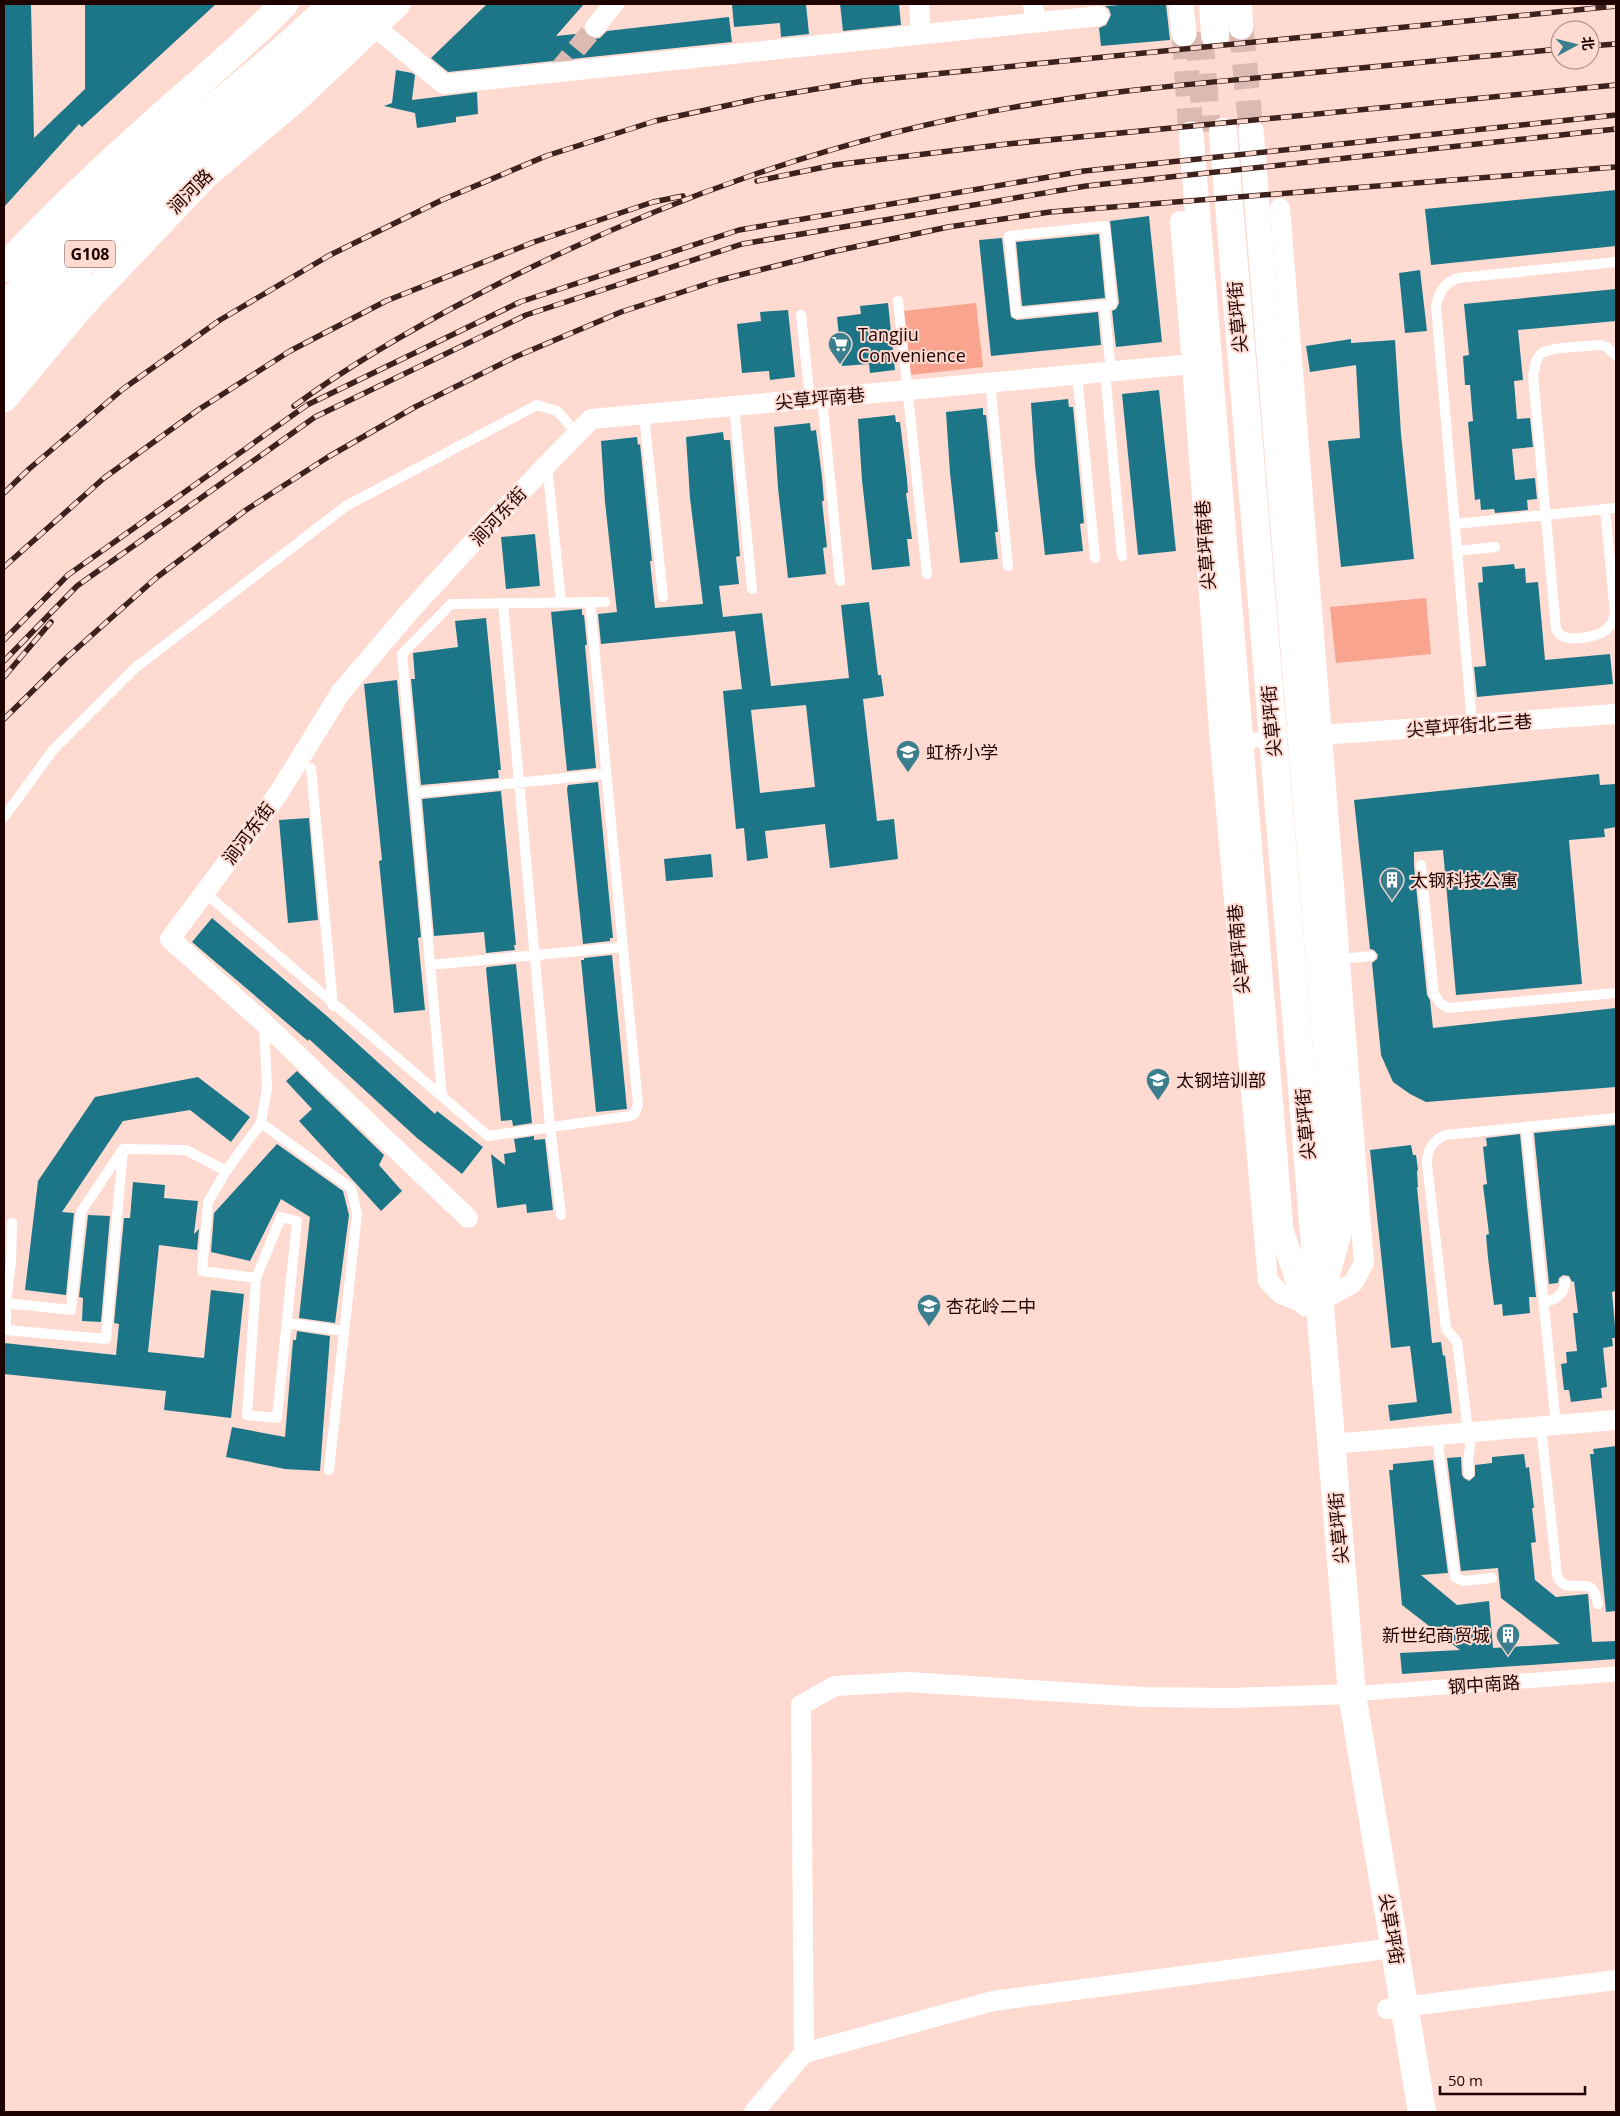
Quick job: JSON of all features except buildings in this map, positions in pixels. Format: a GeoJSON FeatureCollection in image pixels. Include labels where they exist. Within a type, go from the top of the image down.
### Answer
{"type":"FeatureCollection","features":[{"type":"Feature","properties":{"kind":"main road"},"geometry":{"type":"LineString","coordinates":[[4,268],[47,221],[262,27],[284,4]]}},
{"type":"Feature","properties":{"kind":"main road","name":"G108"},"geometry":{"type":"LineString","coordinates":[[4,308],[93,214],[160,153],[304,32],[332,4]]}},
{"type":"Feature","properties":{"kind":"main road","name":"涧河路"},"geometry":{"type":"LineString","coordinates":[[4,342],[115,228],[178,167],[304,63],[368,15],[396,4]]}},
{"type":"Feature","properties":{"kind":"main road"},"geometry":{"type":"LineString","coordinates":[[1197,4],[1216,26]]}},
{"type":"Feature","properties":{"kind":"main road"},"geometry":{"type":"LineString","coordinates":[[1213,4],[1216,26]]}},
{"type":"Feature","properties":{"kind":"main road","name":"涧河路"},"geometry":{"type":"LineString","coordinates":[[4,398],[82,306],[205,174],[294,100],[368,15]]}},
{"type":"Feature","properties":{"kind":"main road","name":"尖草坪街"},"geometry":{"type":"LineString","coordinates":[[1207,133],[1313,1303],[1346,1695],[1378,1950],[1396,2008],[1422,2112]]}},
{"type":"Feature","properties":{"kind":"main road"},"geometry":{"type":"LineString","coordinates":[[4,374],[102,264],[145,223],[205,174]]}},
{"type":"Feature","properties":{"kind":"main road","name":"尖草坪街"},"geometry":{"type":"LineString","coordinates":[[1313,1303],[1331,1444],[1346,1695],[1396,2008],[1404,2112]]}},
{"type":"Feature","properties":{"kind":"street"},"geometry":{"type":"LineString","coordinates":[[594,27],[614,4]]}},
{"type":"Feature","properties":{"kind":"street"},"geometry":{"type":"LineString","coordinates":[[919,4],[921,34]]}},
{"type":"Feature","properties":{"kind":"street"},"geometry":{"type":"LineString","coordinates":[[1181,4],[1216,26]]}},
{"type":"Feature","properties":{"kind":"street"},"geometry":{"type":"LineString","coordinates":[[368,15],[444,84],[921,34],[1034,13],[1099,16]]}},
{"type":"Feature","properties":{"kind":"street"},"geometry":{"type":"LineString","coordinates":[[1251,130],[1340,1230],[1313,1303]]}},
{"type":"Feature","properties":{"kind":"street"},"geometry":{"type":"LineString","coordinates":[[1280,208],[1290,257],[1321,735],[1341,959],[1364,1262],[1353,1283],[1313,1303]]}},
{"type":"Feature","properties":{"kind":"street"},"geometry":{"type":"LineString","coordinates":[[1180,221],[1192,364]]}},
{"type":"Feature","properties":{"kind":"street","name":"尖草坪南巷"},"geometry":{"type":"LineString","coordinates":[[591,419],[1192,364],[1220,743],[1268,1281],[1281,1294],[1313,1303]]}},
{"type":"Feature","properties":{"kind":"street","name":"涧河东街"},"geometry":{"type":"LineString","coordinates":[[468,1218],[264,1023],[170,939],[278,794],[341,692],[409,612],[547,463],[591,419]]}},
{"type":"Feature","properties":{"kind":"street","name":"尖草坪街北三巷"},"geometry":{"type":"LineString","coordinates":[[1321,735],[1616,714]]}},
{"type":"Feature","properties":{"kind":"street"},"geometry":{"type":"LineString","coordinates":[[1220,743],[1321,735]]}},
{"type":"Feature","properties":{"kind":"street"},"geometry":{"type":"LineString","coordinates":[[1331,1444],[1616,1420]]}},
{"type":"Feature","properties":{"kind":"street","name":"钢中南路"},"geometry":{"type":"LineString","coordinates":[[1346,1695],[1616,1674]]}},
{"type":"Feature","properties":{"kind":"street"},"geometry":{"type":"LineString","coordinates":[[804,2053],[802,1704],[835,1686],[907,1682],[1144,1697],[1230,1698],[1346,1695]]}},
{"type":"Feature","properties":{"kind":"street"},"geometry":{"type":"LineString","coordinates":[[754,2112],[804,2053],[993,2001],[1378,1950]]}},
{"type":"Feature","properties":{"kind":"street"},"geometry":{"type":"LineString","coordinates":[[1396,2008],[1616,1980]]}},
{"type":"Feature","properties":{"kind":"lane"},"geometry":{"type":"LineString","coordinates":[[1105,226],[1112,304],[1104,305],[1016,313],[1009,236],[1105,226]]}},
{"type":"Feature","properties":{"kind":"lane"},"geometry":{"type":"LineString","coordinates":[[1472,724],[1436,306],[1441,290],[1452,280],[1458,278],[1616,262]]}},
{"type":"Feature","properties":{"kind":"lane"},"geometry":{"type":"LineString","coordinates":[[898,301],[927,574]]}},
{"type":"Feature","properties":{"kind":"lane"},"geometry":{"type":"LineString","coordinates":[[1104,305],[1122,556]]}},
{"type":"Feature","properties":{"kind":"lane"},"geometry":{"type":"LineString","coordinates":[[801,315],[816,398],[840,581]]}},
{"type":"Feature","properties":{"kind":"lane"},"geometry":{"type":"LineString","coordinates":[[1605,509],[1615,614],[1613,622],[1604,632],[1575,638],[1563,637],[1556,629],[1533,375],[1538,358],[1547,350],[1600,344],[1608,347],[1616,356]]}},
{"type":"Feature","properties":{"kind":"lane"},"geometry":{"type":"LineString","coordinates":[[1078,374],[1095,558]]}},
{"type":"Feature","properties":{"kind":"lane"},"geometry":{"type":"LineString","coordinates":[[990,382],[1008,566]]}},
{"type":"Feature","properties":{"kind":"lane"},"geometry":{"type":"LineString","coordinates":[[4,817],[53,750],[135,668],[346,506],[537,405],[557,411],[577,433]]}},
{"type":"Feature","properties":{"kind":"lane"},"geometry":{"type":"LineString","coordinates":[[734,406],[752,589]]}},
{"type":"Feature","properties":{"kind":"lane"},"geometry":{"type":"LineString","coordinates":[[644,414],[663,597]]}},
{"type":"Feature","properties":{"kind":"lane"},"geometry":{"type":"LineString","coordinates":[[547,463],[561,602]]}},
{"type":"Feature","properties":{"kind":"lane"},"geometry":{"type":"LineString","coordinates":[[1455,524],[1616,508]]}},
{"type":"Feature","properties":{"kind":"lane"},"geometry":{"type":"LineString","coordinates":[[1457,551],[1495,547]]}},
{"type":"Feature","properties":{"kind":"lane"},"geometry":{"type":"LineString","coordinates":[[503,602],[550,1126],[561,1215]]}},
{"type":"Feature","properties":{"kind":"lane"},"geometry":{"type":"LineString","coordinates":[[204,892],[333,1005],[488,1136],[630,1116],[635,1113],[638,1105],[590,602]]}},
{"type":"Feature","properties":{"kind":"lane"},"geometry":{"type":"LineString","coordinates":[[442,1096],[402,654],[451,604],[605,602]]}},
{"type":"Feature","properties":{"kind":"lane"},"geometry":{"type":"LineString","coordinates":[[312,768],[333,1005]]}},
{"type":"Feature","properties":{"kind":"lane"},"geometry":{"type":"LineString","coordinates":[[414,793],[606,774]]}},
{"type":"Feature","properties":{"kind":"lane"},"geometry":{"type":"LineString","coordinates":[[1421,865],[1427,950],[1434,994],[1448,1008],[1616,993]]}},
{"type":"Feature","properties":{"kind":"lane"},"geometry":{"type":"LineString","coordinates":[[430,965],[623,947]]}},
{"type":"Feature","properties":{"kind":"lane"},"geometry":{"type":"LineString","coordinates":[[1341,959],[1371,956]]}},
{"type":"Feature","properties":{"kind":"lane"},"geometry":{"type":"LineString","coordinates":[[256,1278],[202,1270],[208,1202],[226,1171],[261,1123],[267,1088],[264,1023]]}},
{"type":"Feature","properties":{"kind":"lane"},"geometry":{"type":"LineString","coordinates":[[1469,1474],[1468,1433],[1457,1342],[1446,1329],[1427,1155],[1437,1139],[1445,1134],[1616,1118]]}},
{"type":"Feature","properties":{"kind":"lane"},"geometry":{"type":"LineString","coordinates":[[261,1123],[351,1188],[358,1214],[329,1470]]}},
{"type":"Feature","properties":{"kind":"lane"},"geometry":{"type":"LineString","coordinates":[[1526,1127],[1544,1302],[1548,1426],[1557,1574],[1559,1580],[1565,1585],[1584,1584],[1590,1586],[1595,1592],[1598,1604]]}},
{"type":"Feature","properties":{"kind":"lane"},"geometry":{"type":"LineString","coordinates":[[123,1149],[186,1150],[226,1171]]}},
{"type":"Feature","properties":{"kind":"lane"},"geometry":{"type":"LineString","coordinates":[[6,1303],[71,1310],[82,1212],[123,1149]]}},
{"type":"Feature","properties":{"kind":"lane"},"geometry":{"type":"LineString","coordinates":[[12,1223],[7,1262],[6,1330],[106,1339],[123,1149]]}},
{"type":"Feature","properties":{"kind":"lane"},"geometry":{"type":"LineString","coordinates":[[281,1217],[297,1221],[277,1418],[247,1415],[256,1278],[281,1217]]}},
{"type":"Feature","properties":{"kind":"lane"},"geometry":{"type":"LineString","coordinates":[[1544,1302],[1561,1295],[1565,1282]]}},
{"type":"Feature","properties":{"kind":"lane"},"geometry":{"type":"LineString","coordinates":[[286,1323],[344,1331]]}},
{"type":"Feature","properties":{"kind":"lane"},"geometry":{"type":"LineString","coordinates":[[1437,1435],[1455,1577],[1463,1581],[1492,1578]]}},
{"type":"Feature","properties":{"kind":"shaded area"},"geometry":{"type":"Polygon","coordinates":[[[976,303],[983,367],[910,375],[903,311],[976,303]]]}},
{"type":"Feature","properties":{"kind":"shaded area"},"geometry":{"type":"Polygon","coordinates":[[[1426,598],[1431,654],[1336,663],[1330,607],[1426,598]]]}},
{"type":"Feature","properties":{"kind":"tunnel"},"geometry":{"type":"LineString","coordinates":[[557,72],[595,27]]}},
{"type":"Feature","properties":{"kind":"tunnel"},"geometry":{"type":"LineString","coordinates":[[1241,27],[1251,130]]}},
{"type":"Feature","properties":{"kind":"tunnel"},"geometry":{"type":"LineString","coordinates":[[1199,32],[1207,132]]}},
{"type":"Feature","properties":{"kind":"tunnel"},"geometry":{"type":"LineString","coordinates":[[1184,34],[1191,134]]}},
{"type":"Feature","properties":{"kind":"railway"},"geometry":{"type":"LineString","coordinates":[[4,493],[29,469],[123,389],[220,320],[330,255],[442,200],[546,156],[655,121],[762,98],[864,81],[1616,6]]}},
{"type":"Feature","properties":{"kind":"railway"},"geometry":{"type":"LineString","coordinates":[[1600,45],[1616,44]]}},
{"type":"Feature","properties":{"kind":"railway"},"geometry":{"type":"LineString","coordinates":[[294,406],[360,361],[406,334],[543,262],[611,230],[680,202],[822,153],[894,133],[967,116],[1068,99],[1181,85],[1550,50]]}},
{"type":"Feature","properties":{"kind":"railway"},"geometry":{"type":"LineString","coordinates":[[757,181],[834,165],[1007,144],[1616,85]]}},
{"type":"Feature","properties":{"kind":"railway"},"geometry":{"type":"LineString","coordinates":[[4,640],[68,575],[307,405],[520,302],[739,230],[1084,171],[1616,115]]}},
{"type":"Feature","properties":{"kind":"railway"},"geometry":{"type":"LineString","coordinates":[[4,661],[77,586],[315,417],[526,315],[742,244],[1086,186],[1616,129]]}},
{"type":"Feature","properties":{"kind":"railway"},"geometry":{"type":"LineString","coordinates":[[4,719],[65,659],[156,578],[246,510],[328,457],[415,407],[515,357],[621,312],[716,281],[831,252],[948,227],[1050,212],[1616,167]]}},
{"type":"Feature","properties":{"kind":"railway"},"geometry":{"type":"LineString","coordinates":[[4,567],[104,478],[198,410],[290,351],[386,301],[534,242],[653,202],[683,196]]}},
{"type":"Feature","properties":{"kind":"railway"},"geometry":{"type":"LineString","coordinates":[[4,677],[51,622]]}},
{"type":"Feature","properties":{"kind":"place","name":"Tangjiu Convenience"},"geometry":{"type":"Point","coordinates":[840,365]}},
{"type":"Feature","properties":{"kind":"place","name":"虹桥小学"},"geometry":{"type":"Point","coordinates":[908,773]}},
{"type":"Feature","properties":{"kind":"place","name":"太钢科技公寓"},"geometry":{"type":"Point","coordinates":[1392,901]}},
{"type":"Feature","properties":{"kind":"place","name":"太钢培训部"},"geometry":{"type":"Point","coordinates":[1158,1101]}},
{"type":"Feature","properties":{"kind":"place","name":"杏花岭二中"},"geometry":{"type":"Point","coordinates":[929,1327]}},
{"type":"Feature","properties":{"kind":"place","name":"新世纪商贸城"},"geometry":{"type":"Point","coordinates":[1508,1656]}}]}
